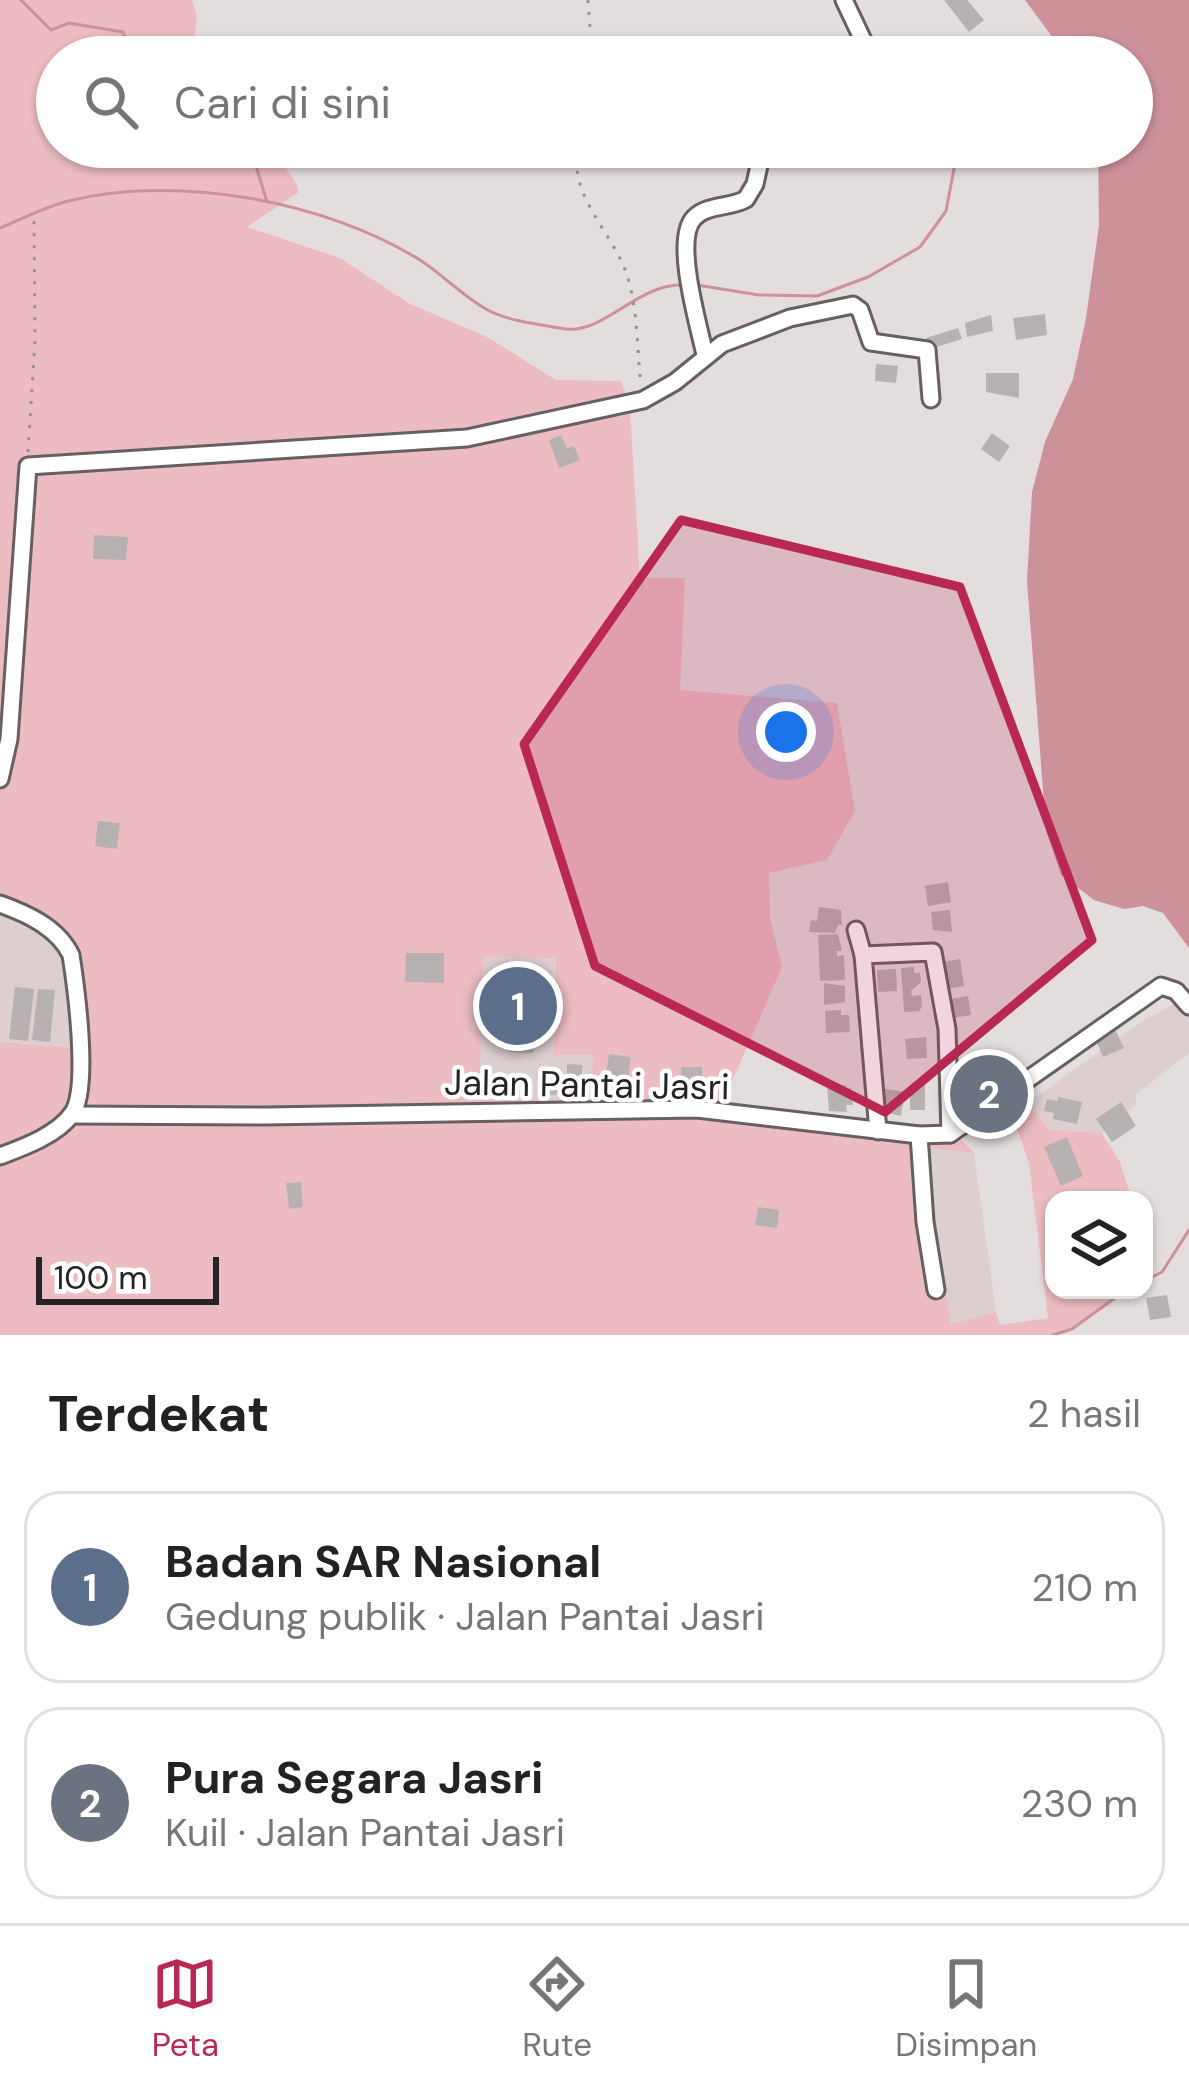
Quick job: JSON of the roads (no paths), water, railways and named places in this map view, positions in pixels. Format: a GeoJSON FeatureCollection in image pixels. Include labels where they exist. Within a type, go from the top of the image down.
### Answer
{"type":"FeatureCollection","features":[{"type":"Feature","properties":{"kind":"street"},"geometry":{"type":"LineString","coordinates":[[844,0],[861,36]]}},
{"type":"Feature","properties":{"kind":"street"},"geometry":{"type":"LineString","coordinates":[[705,356],[684,241],[691,222],[703,212],[746,199],[758,168]]}},
{"type":"Feature","properties":{"kind":"street"},"geometry":{"type":"LineString","coordinates":[[0,779],[9,739],[28,466],[467,438],[643,400],[675,382],[722,344],[790,318],[853,305],[860,310],[871,342],[928,350],[931,399]]}},
{"type":"Feature","properties":{"kind":"street"},"geometry":{"type":"LineString","coordinates":[[0,904],[49,928],[65,943],[71,956],[80,1063],[71,1115],[41,1138],[0,1156]]}},
{"type":"Feature","properties":{"kind":"street"},"geometry":{"type":"LineString","coordinates":[[856,930],[863,955],[878,1131]]}},
{"type":"Feature","properties":{"kind":"street"},"geometry":{"type":"LineString","coordinates":[[863,955],[932,943],[947,1029],[950,1134]]}},
{"type":"Feature","properties":{"kind":"street"},"geometry":{"type":"LineString","coordinates":[[950,1134],[1161,986],[1176,991],[1189,1006]]}},
{"type":"Feature","properties":{"kind":"street","name":"Jalan Pantai Jasri"},"geometry":{"type":"LineString","coordinates":[[71,1115],[697,1108],[878,1131],[950,1134]]}},
{"type":"Feature","properties":{"kind":"street"},"geometry":{"type":"LineString","coordinates":[[919,1135],[936,1290]]}},
{"type":"Feature","properties":{"kind":"waterway"},"geometry":{"type":"LineString","coordinates":[[21,0],[51,30],[69,23],[125,36]]}},
{"type":"Feature","properties":{"kind":"waterway"},"geometry":{"type":"LineString","coordinates":[[257,168],[267,202]]}},
{"type":"Feature","properties":{"kind":"waterway"},"geometry":{"type":"LineString","coordinates":[[697,285],[759,295],[817,296],[868,277],[920,247],[946,211],[954,168]]}},
{"type":"Feature","properties":{"kind":"waterway"},"geometry":{"type":"LineString","coordinates":[[0,228],[59,204],[111,193],[203,192],[250,198],[296,208],[382,239],[494,313],[566,329],[580,329],[650,292],[681,285]]}},
{"type":"Feature","properties":{"kind":"waterway"},"geometry":{"type":"LineString","coordinates":[[1153,1276],[1162,1272],[1189,1230]]}},
{"type":"Feature","properties":{"kind":"waterway"},"geometry":{"type":"LineString","coordinates":[[1053,1335],[1072,1329],[1114,1299]]}},
{"type":"Feature","properties":{"kind":"place","name":"Badan SAR Nasional"},"geometry":{"type":"Point","coordinates":[518,1006]}},
{"type":"Feature","properties":{"kind":"place","name":"Pura Segara Jasri"},"geometry":{"type":"Point","coordinates":[989,1094]}}]}
